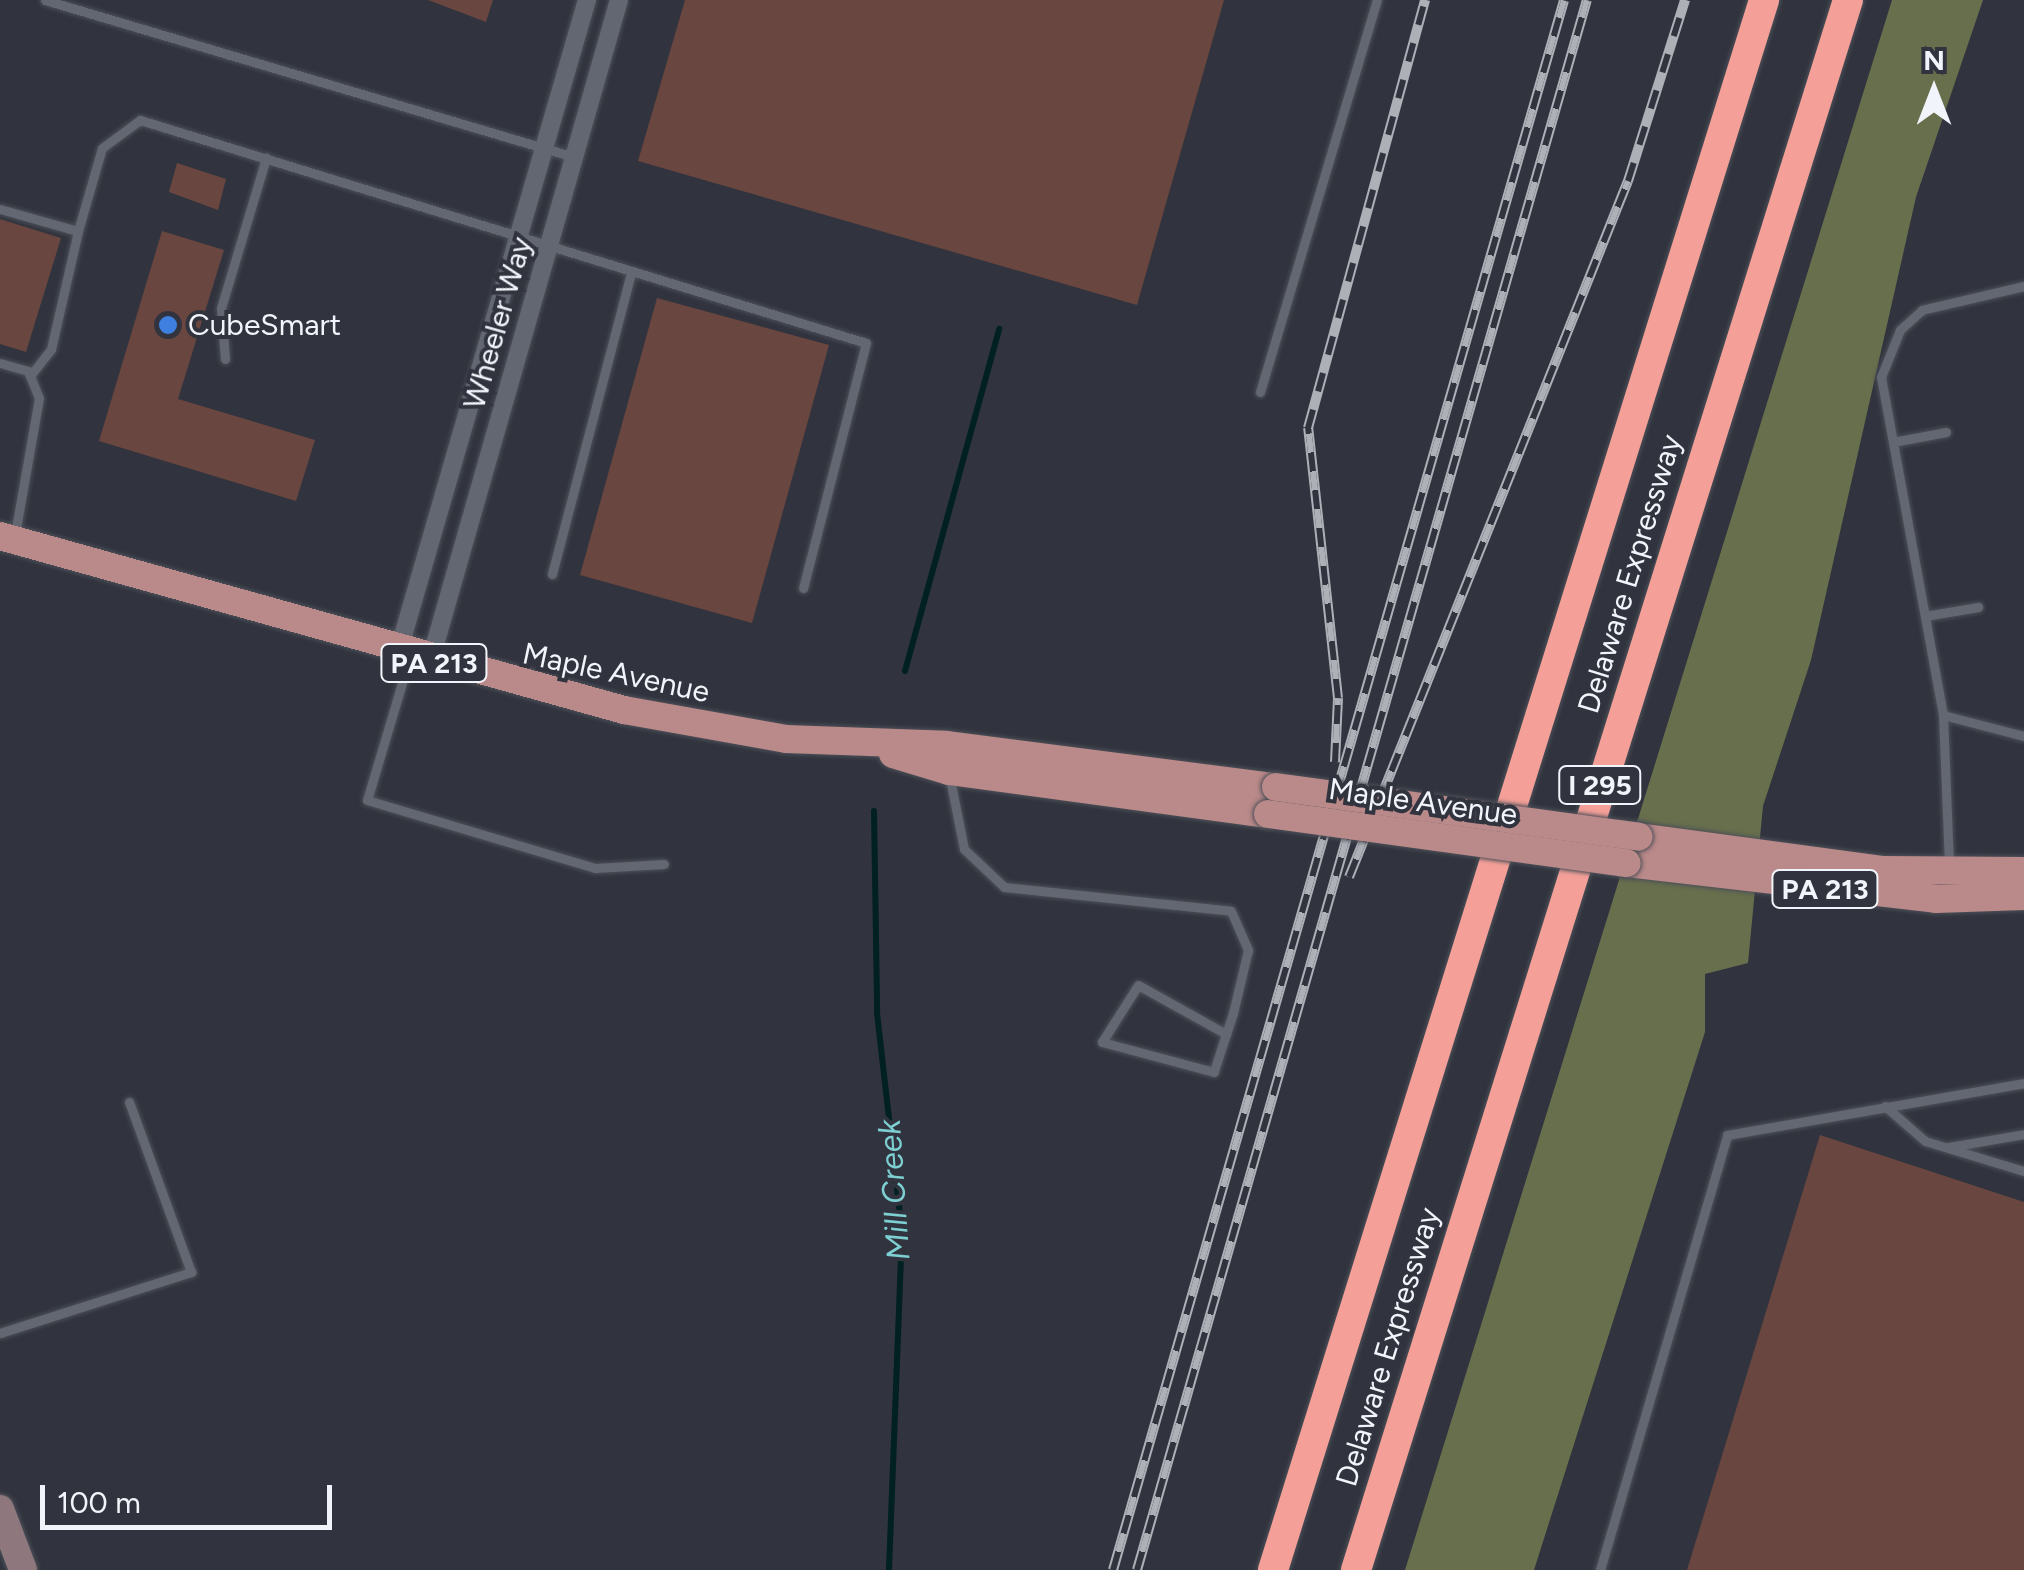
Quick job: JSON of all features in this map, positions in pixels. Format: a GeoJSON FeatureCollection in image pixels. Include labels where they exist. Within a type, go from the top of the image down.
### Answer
{"type":"FeatureCollection","features":[{"type":"Feature","properties":{"kind":"highway","name":"Delaware Expressway"},"geometry":{"type":"LineString","coordinates":[[1273,1570],[1764,0]]}},
{"type":"Feature","properties":{"kind":"highway","name":"Delaware Expressway"},"geometry":{"type":"LineString","coordinates":[[1356,1570],[1848,0]]}},
{"type":"Feature","properties":{"kind":"main road","name":"Maple Avenue"},"geometry":{"type":"LineString","coordinates":[[7,538],[413,657],[624,710],[877,749],[949,771],[1639,837],[1950,872],[2024,871]]}},
{"type":"Feature","properties":{"kind":"main road","name":"Maple Avenue"},"geometry":{"type":"LineString","coordinates":[[877,749],[946,745],[1626,864],[1936,899],[2024,896]]}},
{"type":"Feature","properties":{"kind":"main road"},"geometry":{"type":"LineString","coordinates":[[0,1509],[23,1570]]}},
{"type":"Feature","properties":{"kind":"street","name":"Wheeler Way"},"geometry":{"type":"LineString","coordinates":[[413,657],[518,235],[587,0]]}},
{"type":"Feature","properties":{"kind":"street","name":"Wheeler Way"},"geometry":{"type":"LineString","coordinates":[[413,657],[549,246],[620,0]]}},
{"type":"Feature","properties":{"kind":"lane"},"geometry":{"type":"LineString","coordinates":[[45,0],[574,157]]}},
{"type":"Feature","properties":{"kind":"lane"},"geometry":{"type":"LineString","coordinates":[[1260,392],[1377,0]]}},
{"type":"Feature","properties":{"kind":"lane"},"geometry":{"type":"LineString","coordinates":[[30,376],[51,349],[102,148],[126,125],[140,120],[866,342],[804,588]]}},
{"type":"Feature","properties":{"kind":"lane"},"geometry":{"type":"LineString","coordinates":[[225,359],[221,308],[266,158]]}},
{"type":"Feature","properties":{"kind":"lane"},"geometry":{"type":"LineString","coordinates":[[0,208],[78,231]]}},
{"type":"Feature","properties":{"kind":"lane"},"geometry":{"type":"LineString","coordinates":[[552,574],[630,272]]}},
{"type":"Feature","properties":{"kind":"lane"},"geometry":{"type":"LineString","coordinates":[[1950,872],[1944,715],[1881,376],[1900,330],[1955,297],[2024,286]]}},
{"type":"Feature","properties":{"kind":"lane"},"geometry":{"type":"LineString","coordinates":[[0,362],[30,376],[39,398],[7,538]]}},
{"type":"Feature","properties":{"kind":"lane"},"geometry":{"type":"LineString","coordinates":[[1893,442],[1946,432]]}},
{"type":"Feature","properties":{"kind":"lane"},"geometry":{"type":"LineString","coordinates":[[1925,616],[1978,607]]}},
{"type":"Feature","properties":{"kind":"lane"},"geometry":{"type":"LineString","coordinates":[[413,657],[367,800],[595,868],[664,864]]}},
{"type":"Feature","properties":{"kind":"lane"},"geometry":{"type":"LineString","coordinates":[[1944,715],[2024,736]]}},
{"type":"Feature","properties":{"kind":"lane"},"geometry":{"type":"LineString","coordinates":[[949,771],[964,848],[1004,887],[1231,911],[1248,950],[1226,1034],[1214,1072],[1102,1042],[1138,985],[1226,1034]]}},
{"type":"Feature","properties":{"kind":"lane"},"geometry":{"type":"LineString","coordinates":[[1600,1570],[1727,1135],[2024,1083]]}},
{"type":"Feature","properties":{"kind":"lane"},"geometry":{"type":"LineString","coordinates":[[0,1332],[191,1272],[130,1102]]}},
{"type":"Feature","properties":{"kind":"lane"},"geometry":{"type":"LineString","coordinates":[[1885,1106],[1946,1147],[2024,1171]]}},
{"type":"Feature","properties":{"kind":"lane"},"geometry":{"type":"LineString","coordinates":[[1946,1147],[2024,1134]]}},
{"type":"Feature","properties":{"kind":"green space"},"geometry":{"type":"Polygon","coordinates":[[[1892,0],[1983,0],[1916,197],[1811,660],[1763,806],[1748,963],[1705,974],[1705,1032],[1534,1570],[1405,1570],[1892,0]]]}},
{"type":"Feature","properties":{"kind":"building"},"geometry":{"type":"Polygon","coordinates":[[[428,0],[493,0],[486,22],[428,0]]]}},
{"type":"Feature","properties":{"kind":"building"},"geometry":{"type":"Polygon","coordinates":[[[685,0],[1224,0],[1137,305],[638,161],[685,0]]]}},
{"type":"Feature","properties":{"kind":"building"},"geometry":{"type":"Polygon","coordinates":[[[177,163],[226,179],[218,210],[169,192],[177,163]]]}},
{"type":"Feature","properties":{"kind":"building"},"geometry":{"type":"Polygon","coordinates":[[[0,219],[61,238],[26,352],[0,344],[0,219]]]}},
{"type":"Feature","properties":{"kind":"building","name":"CubeSmart"},"geometry":{"type":"Polygon","coordinates":[[[162,231],[224,250],[178,399],[315,440],[296,501],[99,441],[162,231]]]}},
{"type":"Feature","properties":{"kind":"building"},"geometry":{"type":"Polygon","coordinates":[[[657,298],[829,345],[752,623],[580,575],[657,298]]]}},
{"type":"Feature","properties":{"kind":"building"},"geometry":{"type":"Polygon","coordinates":[[[1820,1135],[2024,1202],[2024,1570],[1687,1570],[1820,1135]]]}},
{"type":"Feature","properties":{"kind":"waterway","name":"Mill Creek"},"geometry":{"type":"LineString","coordinates":[[905,671],[999,329]]}},
{"type":"Feature","properties":{"kind":"waterway","name":"Mill Creek"},"geometry":{"type":"LineString","coordinates":[[874,811],[877,1013],[902,1231],[889,1570]]}},
{"type":"Feature","properties":{"kind":"railway"},"geometry":{"type":"LineString","coordinates":[[1335,762],[1338,698],[1308,428],[1425,0]]}},
{"type":"Feature","properties":{"kind":"railway"},"geometry":{"type":"LineString","coordinates":[[1113,1570],[1564,0]]}},
{"type":"Feature","properties":{"kind":"railway"},"geometry":{"type":"LineString","coordinates":[[1137,1570],[1587,0]]}},
{"type":"Feature","properties":{"kind":"railway"},"geometry":{"type":"LineString","coordinates":[[1349,877],[1628,181],[1685,0]]}},
{"type":"Feature","properties":{"kind":"place","name":"CubeSmart"},"geometry":{"type":"Point","coordinates":[168,325]}}]}
